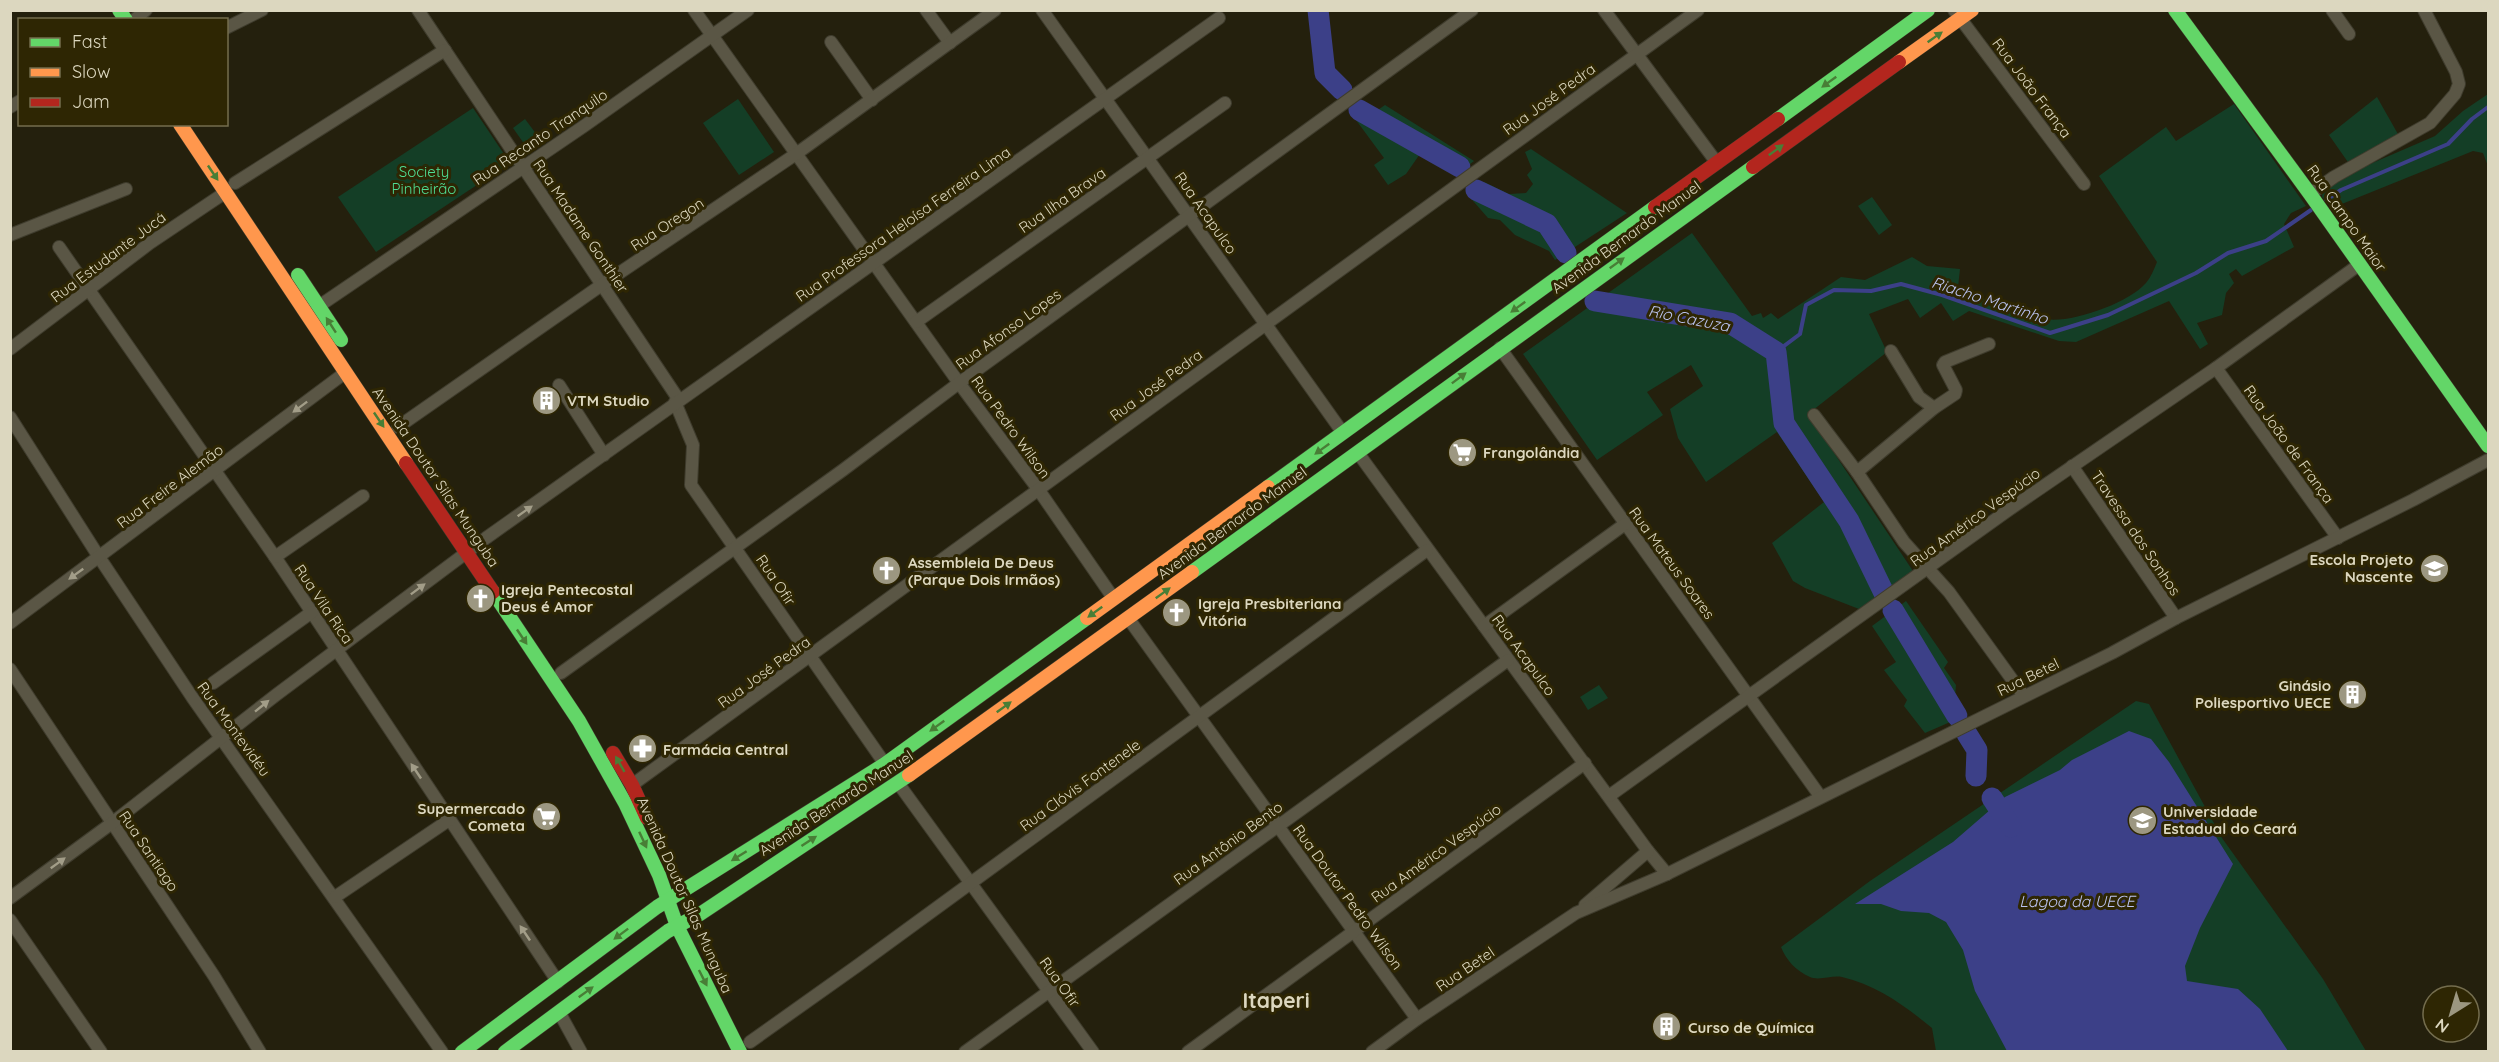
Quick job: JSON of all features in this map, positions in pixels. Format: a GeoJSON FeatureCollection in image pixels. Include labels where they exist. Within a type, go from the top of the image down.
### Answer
{"type":"FeatureCollection","features":[{"type":"Feature","properties":{"kind":"main road","name":"Avenida Bernardo Manuel"},"geometry":{"type":"LineString","coordinates":[[462,1052],[674,897],[885,764],[1928,10]]}},
{"type":"Feature","properties":{"kind":"main road","name":"Rua Campo Maior"},"geometry":{"type":"LineString","coordinates":[[2175,10],[2310,194],[2488,446]]}},
{"type":"Feature","properties":{"kind":"main road","name":"Avenida Bernardo Manuel"},"geometry":{"type":"LineString","coordinates":[[505,1052],[684,923],[898,783],[1358,453],[1963,13]]}},
{"type":"Feature","properties":{"kind":"main road"},"geometry":{"type":"LineString","coordinates":[[1862,58],[1876,78]]}},
{"type":"Feature","properties":{"kind":"main road","name":"Avenida Doutor Silas Munguba"},"geometry":{"type":"LineString","coordinates":[[182,126],[284,254],[319,306],[350,362],[398,427],[609,770],[659,875],[674,897]]}},
{"type":"Feature","properties":{"kind":"main road","name":"Avenida Doutor Silas Munguba"},"geometry":{"type":"LineString","coordinates":[[197,126],[230,188],[350,362],[472,549],[561,673],[632,785],[684,923],[748,1048]]}},
{"type":"Feature","properties":{"kind":"main road"},"geometry":{"type":"LineString","coordinates":[[1420,378],[1420,385],[1424,392],[1436,395]]}},
{"type":"Feature","properties":{"kind":"main road"},"geometry":{"type":"LineString","coordinates":[[1382,406],[1394,412],[1395,425]]}},
{"type":"Feature","properties":{"kind":"street"},"geometry":{"type":"LineString","coordinates":[[228,27],[262,10]]}},
{"type":"Feature","properties":{"kind":"street","name":"Rua Madame Gonthier"},"geometry":{"type":"LineString","coordinates":[[418,10],[603,284],[677,401]]}},
{"type":"Feature","properties":{"kind":"street","name":"Rua Pedro Wilson"},"geometry":{"type":"LineString","coordinates":[[694,10],[959,383],[1038,489],[1113,599]]}},
{"type":"Feature","properties":{"kind":"street","name":"Rua Recanto Tranquilo"},"geometry":{"type":"LineString","coordinates":[[319,306],[748,10]]}},
{"type":"Feature","properties":{"kind":"street"},"geometry":{"type":"LineString","coordinates":[[926,10],[950,43]]}},
{"type":"Feature","properties":{"kind":"street","name":"Rua Oregon"},"geometry":{"type":"LineString","coordinates":[[398,427],[603,284],[796,154],[995,10]]}},
{"type":"Feature","properties":{"kind":"street","name":"Rua Acapulco"},"geometry":{"type":"LineString","coordinates":[[1042,10],[1343,434]]}},
{"type":"Feature","properties":{"kind":"street","name":"Rua Afonso Lopes"},"geometry":{"type":"LineString","coordinates":[[561,673],[843,470],[1472,10]]}},
{"type":"Feature","properties":{"kind":"street"},"geometry":{"type":"LineString","coordinates":[[1604,10],[1717,163]]}},
{"type":"Feature","properties":{"kind":"street","name":"Rua José Pedra"},"geometry":{"type":"LineString","coordinates":[[632,785],[1698,10]]}},
{"type":"Feature","properties":{"kind":"street"},"geometry":{"type":"LineString","coordinates":[[2332,10],[2349,34]]}},
{"type":"Feature","properties":{"kind":"street"},"geometry":{"type":"LineString","coordinates":[[2310,194],[2334,177],[2430,123],[2458,89],[2456,72],[2424,10]]}},
{"type":"Feature","properties":{"kind":"street","name":"Rua João França"},"geometry":{"type":"LineString","coordinates":[[1963,13],[2084,184]]}},
{"type":"Feature","properties":{"kind":"street","name":"Rua Professora Heloísa Ferreira Lima"},"geometry":{"type":"LineString","coordinates":[[10,898],[472,549],[677,401],[1219,18]]}},
{"type":"Feature","properties":{"kind":"street"},"geometry":{"type":"LineString","coordinates":[[831,42],[872,100]]}},
{"type":"Feature","properties":{"kind":"street","name":"Rua Estudante Jucá"},"geometry":{"type":"LineString","coordinates":[[10,350],[150,243],[230,188],[446,50]]}},
{"type":"Feature","properties":{"kind":"street","name":"Rua Ilha Brava"},"geometry":{"type":"LineString","coordinates":[[916,322],[1225,104]]}},
{"type":"Feature","properties":{"kind":"street"},"geometry":{"type":"LineString","coordinates":[[10,235],[126,189]]}},
{"type":"Feature","properties":{"kind":"street","name":"Rua Vila Rica"},"geometry":{"type":"LineString","coordinates":[[59,247],[214,473],[275,557],[558,982]]}},
{"type":"Feature","properties":{"kind":"street","name":"Rua Américo Vespúcio"},"geometry":{"type":"LineString","coordinates":[[1609,796],[2360,264]]}},
{"type":"Feature","properties":{"kind":"street"},"geometry":{"type":"LineString","coordinates":[[1857,472],[1955,392],[1943,365],[1945,362],[1989,344]]}},
{"type":"Feature","properties":{"kind":"street","name":"Rua Mateus Soares"},"geometry":{"type":"LineString","coordinates":[[1500,348],[1820,796]]}},
{"type":"Feature","properties":{"kind":"street"},"geometry":{"type":"LineString","coordinates":[[1891,351],[1919,397],[1935,408]]}},
{"type":"Feature","properties":{"kind":"street","name":"Rua Freire Alemão"},"geometry":{"type":"LineString","coordinates":[[10,623],[214,473],[350,362]]}},
{"type":"Feature","properties":{"kind":"street","name":"Rua João de França"},"geometry":{"type":"LineString","coordinates":[[2216,368],[2338,538]]}},
{"type":"Feature","properties":{"kind":"street"},"geometry":{"type":"LineString","coordinates":[[559,385],[604,455]]}},
{"type":"Feature","properties":{"kind":"street","name":"Rua Ofir"},"geometry":{"type":"LineString","coordinates":[[677,401],[693,445],[691,485],[885,764]]}},
{"type":"Feature","properties":{"kind":"street"},"geometry":{"type":"LineString","coordinates":[[1815,416],[1857,472],[1904,542],[1949,592],[2024,696]]}},
{"type":"Feature","properties":{"kind":"street","name":"Rua Montevidéu"},"geometry":{"type":"LineString","coordinates":[[10,417],[192,697],[442,1052]]}},
{"type":"Feature","properties":{"kind":"street","name":"Rua Acapulco"},"geometry":{"type":"LineString","coordinates":[[1358,453],[1667,874]]}},
{"type":"Feature","properties":{"kind":"street","name":"Rua Betel"},"geometry":{"type":"LineString","coordinates":[[1576,913],[1667,874],[2141,638],[2176,618],[2338,538],[2488,460]]}},
{"type":"Feature","properties":{"kind":"street","name":"Travessa dos Sonhos"},"geometry":{"type":"LineString","coordinates":[[2072,466],[2176,618]]}},
{"type":"Feature","properties":{"kind":"street"},"geometry":{"type":"LineString","coordinates":[[275,557],[363,496]]}},
{"type":"Feature","properties":{"kind":"street"},"geometry":{"type":"LineString","coordinates":[[1484,626],[1625,524]]}},
{"type":"Feature","properties":{"kind":"street","name":"Rua Clóvis Fontenele"},"geometry":{"type":"LineString","coordinates":[[748,1048],[1080,802],[1200,718],[1427,550]]}},
{"type":"Feature","properties":{"kind":"street"},"geometry":{"type":"LineString","coordinates":[[213,683],[312,612]]}},
{"type":"Feature","properties":{"kind":"street","name":"Rua Doutor Pedro Wilson"},"geometry":{"type":"LineString","coordinates":[[1128,618],[1417,1019]]}},
{"type":"Feature","properties":{"kind":"street","name":"Rua Antônio Bento"},"geometry":{"type":"LineString","coordinates":[[965,1052],[1508,660]]}},
{"type":"Feature","properties":{"kind":"street","name":"Rua Santiago"},"geometry":{"type":"LineString","coordinates":[[10,669],[207,967],[260,1052]]}},
{"type":"Feature","properties":{"kind":"street","name":"Rua Américo Vespúcio"},"geometry":{"type":"LineString","coordinates":[[1188,1052],[1585,763]]}},
{"type":"Feature","properties":{"kind":"street","name":"Rua Ofir"},"geometry":{"type":"LineString","coordinates":[[898,783],[1093,1052]]}},
{"type":"Feature","properties":{"kind":"street"},"geometry":{"type":"LineString","coordinates":[[335,897],[449,820]]}},
{"type":"Feature","properties":{"kind":"street","name":"Rua Betel"},"geometry":{"type":"LineString","coordinates":[[1372,1052],[1417,1019],[1576,913],[1648,851]]}},
{"type":"Feature","properties":{"kind":"street"},"geometry":{"type":"LineString","coordinates":[[10,920],[101,1052]]}},
{"type":"Feature","properties":{"kind":"street"},"geometry":{"type":"LineString","coordinates":[[559,1012],[581,1052]]}},
{"type":"Feature","properties":{"kind":"green space"},"geometry":{"type":"Polygon","coordinates":[[[2488,94],[2488,166],[2483,153],[2473,151],[2332,208],[2322,197],[2323,190],[2354,171],[2435,136],[2463,111],[2488,94]]]}},
{"type":"Feature","properties":{"kind":"green space"},"geometry":{"type":"Polygon","coordinates":[[[2377,97],[2399,136],[2350,165],[2329,135],[2377,97]]]}},
{"type":"Feature","properties":{"kind":"green space"},"geometry":{"type":"Polygon","coordinates":[[[738,99],[774,152],[739,175],[703,123],[738,99]]]}},
{"type":"Feature","properties":{"kind":"green space"},"geometry":{"type":"Polygon","coordinates":[[[2234,104],[2306,206],[2291,213],[2284,224],[2294,247],[2242,276],[2236,269],[2229,274],[2234,283],[2226,293],[2222,315],[2197,323],[2208,344],[2200,349],[2169,301],[2076,342],[2059,341],[1969,311],[1953,321],[1941,303],[1920,318],[1908,299],[1869,314],[1887,352],[1808,414],[1913,571],[1859,609],[1793,581],[1772,543],[1824,502],[1777,432],[1706,482],[1678,438],[1670,409],[1703,386],[1691,365],[1647,392],[1663,415],[1597,460],[1523,354],[1692,233],[1752,316],[1761,313],[1763,318],[1771,313],[1778,319],[1841,277],[1865,280],[1912,257],[1927,266],[1960,269],[1958,287],[2025,314],[2056,320],[2098,310],[2127,298],[2138,290],[2148,281],[2157,262],[2099,176],[2166,127],[2176,141],[2234,104]]]}},
{"type":"Feature","properties":{"kind":"green space"},"geometry":{"type":"Polygon","coordinates":[[[1367,105],[1375,112],[1385,105],[1474,161],[1458,173],[1422,151],[1406,174],[1388,185],[1374,165],[1384,158],[1353,116],[1367,105]]]}},
{"type":"Feature","properties":{"kind":"green space","name":"Society Pinheirão"},"geometry":{"type":"Polygon","coordinates":[[[473,108],[510,163],[376,252],[338,197],[473,108]]]}},
{"type":"Feature","properties":{"kind":"green space"},"geometry":{"type":"Polygon","coordinates":[[[525,119],[540,139],[531,146],[525,145],[513,128],[525,119]]]}},
{"type":"Feature","properties":{"kind":"green space"},"geometry":{"type":"Polygon","coordinates":[[[1531,149],[1627,213],[1555,260],[1549,251],[1515,235],[1500,220],[1488,218],[1467,194],[1484,182],[1509,194],[1526,193],[1533,184],[1527,175],[1532,169],[1525,152],[1531,149]]]}},
{"type":"Feature","properties":{"kind":"green space"},"geometry":{"type":"Polygon","coordinates":[[[1872,197],[1892,225],[1879,235],[1858,206],[1872,197]]]}},
{"type":"Feature","properties":{"kind":"green space"},"geometry":{"type":"Polygon","coordinates":[[[1906,601],[1948,662],[1944,668],[1956,685],[1955,697],[1964,716],[1925,733],[1904,706],[1907,700],[1884,670],[1896,662],[1872,626],[1906,601]]]}},
{"type":"Feature","properties":{"kind":"green space"},"geometry":{"type":"Polygon","coordinates":[[[1599,685],[1608,698],[1588,710],[1580,697],[1599,685]]]}},
{"type":"Feature","properties":{"kind":"green space","name":"Lagoa da UECE"},"geometry":{"type":"Polygon","coordinates":[[[2136,701],[2149,704],[2222,838],[2323,979],[2366,1051],[1936,1051],[1932,1028],[1890,997],[1867,985],[1842,977],[1810,977],[1800,972],[1789,961],[1781,947],[1870,881],[2136,701]]]}},
{"type":"Feature","properties":{"kind":"water","name":"Lagoa da UECE"},"geometry":{"type":"Polygon","coordinates":[[[2129,731],[2151,739],[2169,762],[2233,864],[2200,928],[2185,966],[2187,981],[2238,989],[2260,1009],[2288,1051],[2007,1051],[1975,991],[1963,950],[1946,922],[1929,913],[1901,911],[1881,904],[1855,904],[1953,842],[2005,797],[2060,770],[2072,760],[2129,731]]]}},
{"type":"Feature","properties":{"kind":"waterway","name":"Rio Cazuza"},"geometry":{"type":"LineString","coordinates":[[1318,10],[1325,73],[1342,90]]}},
{"type":"Feature","properties":{"kind":"waterway","name":"Riacho Martinho"},"geometry":{"type":"LineString","coordinates":[[2326,200],[2341,190],[2448,144],[2472,119],[2488,107]]}},
{"type":"Feature","properties":{"kind":"waterway","name":"Rio Cazuza"},"geometry":{"type":"LineString","coordinates":[[1359,110],[1460,167]]}},
{"type":"Feature","properties":{"kind":"waterway","name":"Rio Cazuza"},"geometry":{"type":"LineString","coordinates":[[1476,190],[1547,224],[1566,253]]}},
{"type":"Feature","properties":{"kind":"waterway","name":"Riacho Martinho"},"geometry":{"type":"LineString","coordinates":[[1776,352],[1800,334],[1806,305],[1834,290],[1871,291],[1901,284],[1942,295],[2050,333],[2108,315],[2196,273],[2228,253],[2266,241],[2311,210]]}},
{"type":"Feature","properties":{"kind":"waterway"},"geometry":{"type":"LineString","coordinates":[[1595,301],[1730,323],[1776,352],[1784,423],[1849,521],[1884,593]]}},
{"type":"Feature","properties":{"kind":"waterway"},"geometry":{"type":"LineString","coordinates":[[1893,610],[1957,716]]}},
{"type":"Feature","properties":{"kind":"waterway"},"geometry":{"type":"LineString","coordinates":[[1967,734],[1977,750],[1976,776]]}},
{"type":"Feature","properties":{"kind":"waterway"},"geometry":{"type":"LineString","coordinates":[[1992,798],[2011,827]]}},
{"type":"Feature","properties":{"kind":"traffic: fast"},"geometry":{"type":"LineString","coordinates":[[119,10],[125,18]]}},
{"type":"Feature","properties":{"kind":"traffic: fast"},"geometry":{"type":"LineString","coordinates":[[1778,119],[1928,10]]}},
{"type":"Feature","properties":{"kind":"traffic: fast"},"geometry":{"type":"LineString","coordinates":[[2175,10],[2310,194],[2488,446]]}},
{"type":"Feature","properties":{"kind":"traffic: fast"},"geometry":{"type":"LineString","coordinates":[[1192,572],[1753,167]]}},
{"type":"Feature","properties":{"kind":"traffic: fast"},"geometry":{"type":"LineString","coordinates":[[1268,487],[1655,207]]}},
{"type":"Feature","properties":{"kind":"traffic: fast"},"geometry":{"type":"LineString","coordinates":[[298,275],[341,340]]}},
{"type":"Feature","properties":{"kind":"traffic: fast"},"geometry":{"type":"LineString","coordinates":[[493,592],[579,721],[625,803],[659,875],[677,926],[740,1052]]}},
{"type":"Feature","properties":{"kind":"traffic: fast"},"geometry":{"type":"LineString","coordinates":[[462,1052],[657,907],[885,764],[1087,618]]}},
{"type":"Feature","properties":{"kind":"traffic: fast"},"geometry":{"type":"LineString","coordinates":[[505,1052],[668,931],[700,914],[909,775]]}},
{"type":"Feature","properties":{"kind":"traffic: slow"},"geometry":{"type":"LineString","coordinates":[[1899,62],[1972,10]]}},
{"type":"Feature","properties":{"kind":"traffic: slow"},"geometry":{"type":"LineString","coordinates":[[181,126],[406,463]]}},
{"type":"Feature","properties":{"kind":"traffic: slow"},"geometry":{"type":"LineString","coordinates":[[1087,618],[1268,487]]}},
{"type":"Feature","properties":{"kind":"traffic: slow"},"geometry":{"type":"LineString","coordinates":[[909,775],[1192,572]]}},
{"type":"Feature","properties":{"kind":"traffic: jam"},"geometry":{"type":"LineString","coordinates":[[1753,167],[1899,62]]}},
{"type":"Feature","properties":{"kind":"traffic: jam"},"geometry":{"type":"LineString","coordinates":[[1655,207],[1778,119]]}},
{"type":"Feature","properties":{"kind":"traffic: jam"},"geometry":{"type":"LineString","coordinates":[[406,463],[493,592]]}},
{"type":"Feature","properties":{"kind":"traffic: jam"},"geometry":{"type":"LineString","coordinates":[[613,753],[632,785],[647,818]]}},
{"type":"Feature","properties":{"kind":"place","name":"VTM Studio"},"geometry":{"type":"Point","coordinates":[546,400]}},
{"type":"Feature","properties":{"kind":"place","name":"Frangolândia"},"geometry":{"type":"Point","coordinates":[1462,452]}},
{"type":"Feature","properties":{"kind":"place","name":"Escola Projeto Nascente"},"geometry":{"type":"Point","coordinates":[2434,568]}},
{"type":"Feature","properties":{"kind":"place","name":"Assembleia De Deus (Parque Dois Irmãos)"},"geometry":{"type":"Point","coordinates":[887,571]}},
{"type":"Feature","properties":{"kind":"place","name":"Igreja Pentecostal Deus é Amor"},"geometry":{"type":"Point","coordinates":[480,598]}},
{"type":"Feature","properties":{"kind":"place","name":"Igreja Presbiteriana Vitória"},"geometry":{"type":"Point","coordinates":[1177,612]}},
{"type":"Feature","properties":{"kind":"place","name":"Ginásio Poliesportivo UECE"},"geometry":{"type":"Point","coordinates":[2352,694]}},
{"type":"Feature","properties":{"kind":"place","name":"Farmácia Central"},"geometry":{"type":"Point","coordinates":[642,749]}},
{"type":"Feature","properties":{"kind":"place","name":"Supermercado Cometa"},"geometry":{"type":"Point","coordinates":[546,817]}},
{"type":"Feature","properties":{"kind":"place","name":"Universidade Estadual do Ceará"},"geometry":{"type":"Point","coordinates":[2142,820]}},
{"type":"Feature","properties":{"kind":"place","name":"Curso de Química"},"geometry":{"type":"Point","coordinates":[1667,1027]}},
{"type":"Feature","properties":{"kind":"district","name":"Itaperi"},"geometry":{"type":"Point","coordinates":[1276,1000]}}]}
